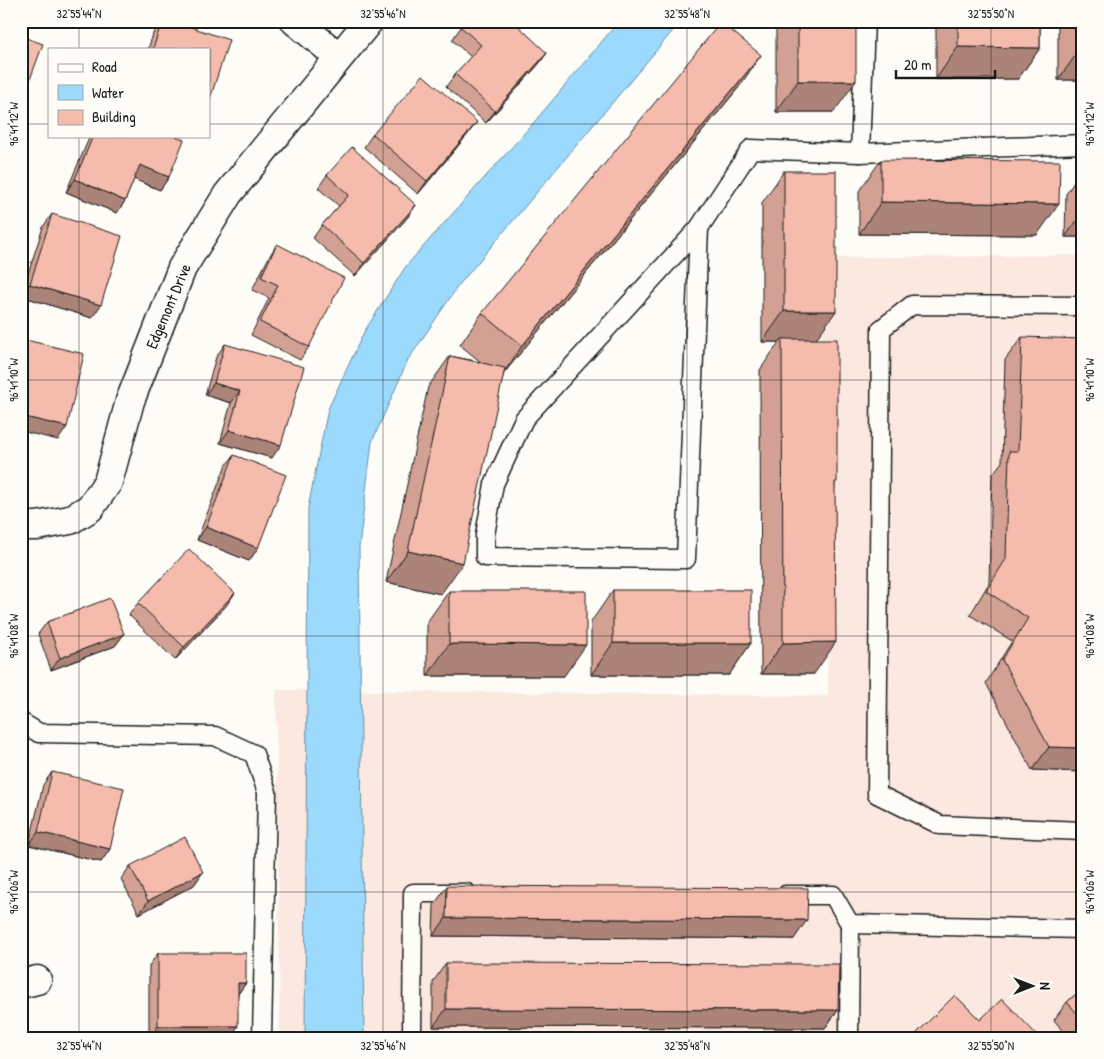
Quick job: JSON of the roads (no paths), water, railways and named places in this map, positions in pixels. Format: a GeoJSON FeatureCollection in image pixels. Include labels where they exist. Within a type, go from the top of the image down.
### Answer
{"type":"FeatureCollection","features":[{"type":"Feature","properties":{"kind":"street"},"geometry":{"type":"LineString","coordinates":[[295,21],[339,57]]}},
{"type":"Feature","properties":{"kind":"street","name":"Edgemont Drive"},"geometry":{"type":"LineString","coordinates":[[21,526],[37,526],[70,520],[90,508],[108,482],[130,401],[182,268],[228,194],[368,21]]}},
{"type":"Feature","properties":{"kind":"lane"},"geometry":{"type":"LineString","coordinates":[[860,153],[865,21]]}},
{"type":"Feature","properties":{"kind":"lane"},"geometry":{"type":"LineString","coordinates":[[699,228],[686,559],[485,557],[485,535],[494,484],[524,420],[699,228],[751,149],[860,153],[1083,144]]}},
{"type":"Feature","properties":{"kind":"lane"},"geometry":{"type":"LineString","coordinates":[[1083,306],[912,305],[882,329],[877,794],[940,825],[1083,831]]}},
{"type":"Feature","properties":{"kind":"lane"},"geometry":{"type":"LineString","coordinates":[[21,722],[39,733],[215,736],[254,754],[267,792],[262,1038]]}},
{"type":"Feature","properties":{"kind":"lane"},"geometry":{"type":"LineString","coordinates":[[412,1038],[413,893],[483,893]]}},
{"type":"Feature","properties":{"kind":"lane"},"geometry":{"type":"LineString","coordinates":[[773,895],[833,895],[850,924],[849,1038]]}},
{"type":"Feature","properties":{"kind":"lane"},"geometry":{"type":"LineString","coordinates":[[850,924],[1083,929]]}},
{"type":"Feature","properties":{"kind":"water"},"geometry":{"type":"Polygon","coordinates":[[[619,21],[681,21],[458,286],[408,360],[372,442],[359,547],[364,1038],[305,1038],[308,508],[328,409],[364,332],[406,266],[536,120],[619,21]]]}}]}
